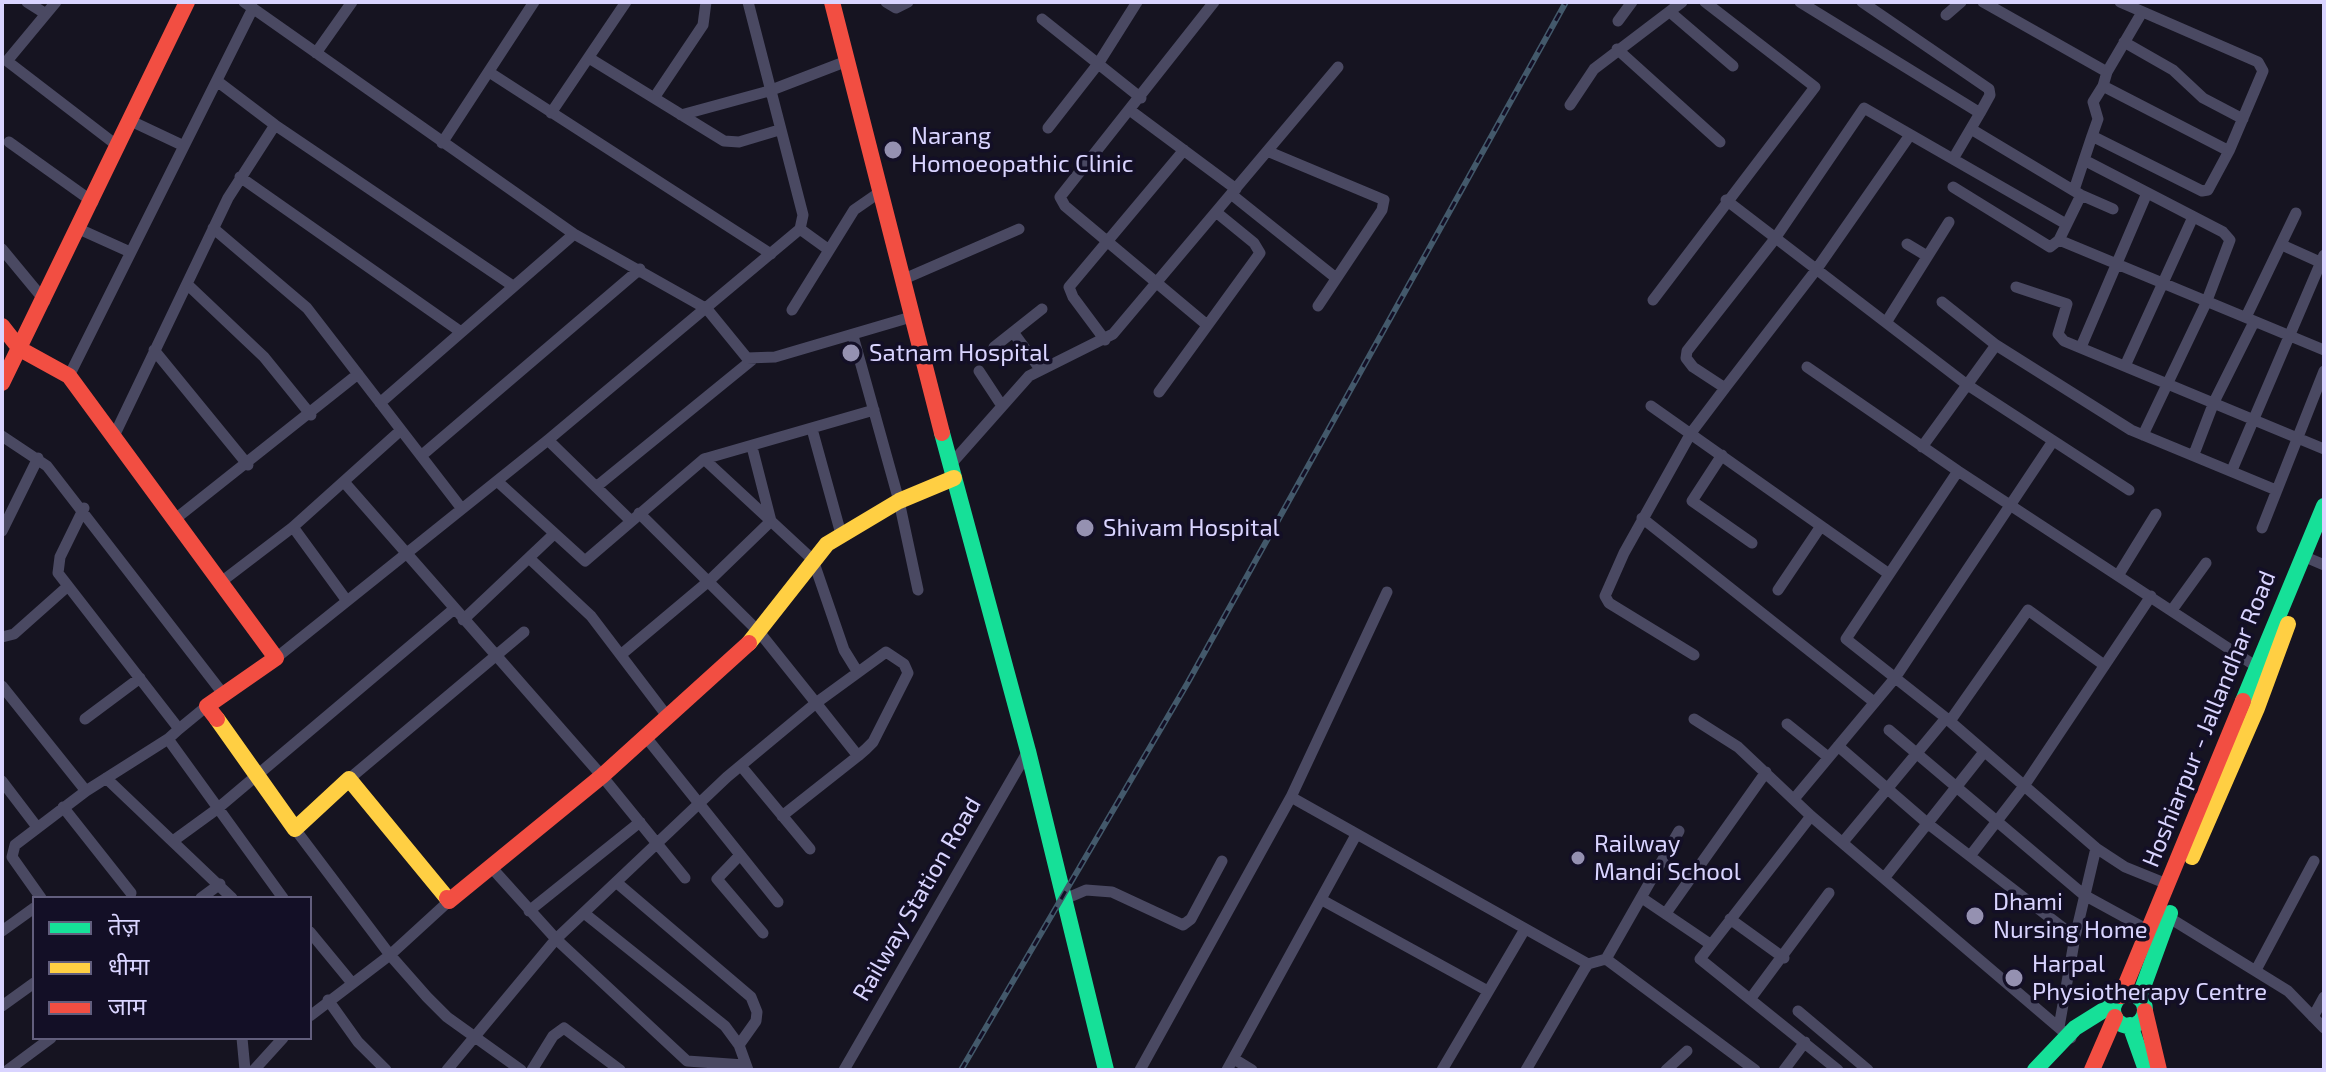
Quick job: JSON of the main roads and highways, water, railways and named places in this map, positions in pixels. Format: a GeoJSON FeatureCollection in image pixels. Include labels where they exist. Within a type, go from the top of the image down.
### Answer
{"type":"FeatureCollection","features":[{"type":"Feature","properties":{"kind":"main road"},"geometry":{"type":"LineString","coordinates":[[2,383],[45,301],[187,2]]}},
{"type":"Feature","properties":{"kind":"main road"},"geometry":{"type":"LineString","coordinates":[[832,2],[904,279],[911,317],[1028,751],[1106,1070]]}},
{"type":"Feature","properties":{"kind":"main road"},"geometry":{"type":"LineString","coordinates":[[2,326],[20,349],[69,376],[276,658],[207,706],[295,829],[349,779],[449,901],[602,776],[760,633],[813,560],[841,534],[953,471]]}},
{"type":"Feature","properties":{"kind":"main road","name":"Hoshiarpur - Jallandhar Road"},"geometry":{"type":"LineString","coordinates":[[2120,1013],[2148,930],[2257,667],[2314,561],[2324,506]]}},
{"type":"Feature","properties":{"kind":"main road"},"geometry":{"type":"LineString","coordinates":[[2159,1070],[2145,1012],[2145,979],[2168,917],[2257,708],[2324,535]]}},
{"type":"Feature","properties":{"kind":"main road"},"geometry":{"type":"LineString","coordinates":[[2035,1070],[2064,1037],[2120,1013],[2141,1020],[2157,998],[2145,979]]}},
{"type":"Feature","properties":{"kind":"main road"},"geometry":{"type":"LineString","coordinates":[[2092,1070],[2131,994],[2145,1012]]}},
{"type":"Feature","properties":{"kind":"main road"},"geometry":{"type":"LineString","coordinates":[[2102,1070],[2120,1013]]}},
{"type":"Feature","properties":{"kind":"main road"},"geometry":{"type":"LineString","coordinates":[[2120,1013],[2146,1070]]}},
{"type":"Feature","properties":{"kind":"railway"},"geometry":{"type":"LineString","coordinates":[[961,1070],[1187,684],[1566,2]]}},
{"type":"Feature","properties":{"kind":"place","name":"Narang Homoeopathic Clinic"},"geometry":{"type":"Point","coordinates":[893,150]}},
{"type":"Feature","properties":{"kind":"place","name":"Satnam Hospital"},"geometry":{"type":"Point","coordinates":[851,353]}},
{"type":"Feature","properties":{"kind":"place","name":"Shivam Hospital"},"geometry":{"type":"Point","coordinates":[1085,528]}},
{"type":"Feature","properties":{"kind":"place","name":"Railway Mandi School"},"geometry":{"type":"Point","coordinates":[1578,858]}},
{"type":"Feature","properties":{"kind":"place","name":"Dhami Nursing Home"},"geometry":{"type":"Point","coordinates":[1975,916]}},
{"type":"Feature","properties":{"kind":"place","name":"Harpal Physiotherapy Centre"},"geometry":{"type":"Point","coordinates":[2014,978]}}]}
